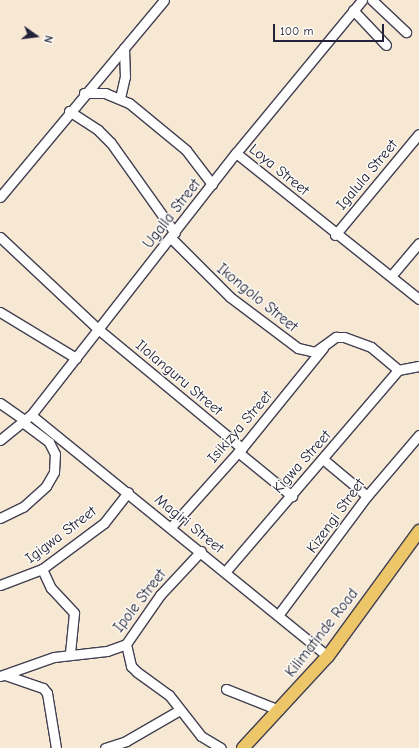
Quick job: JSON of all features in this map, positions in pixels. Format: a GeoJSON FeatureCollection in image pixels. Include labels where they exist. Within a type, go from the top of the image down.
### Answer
{"type":"FeatureCollection","features":[{"type":"Feature","properties":{"kind":"main road","name":"Kilimatinde Road"},"geometry":{"type":"LineString","coordinates":[[243,748],[328,656],[419,531]]}},
{"type":"Feature","properties":{"kind":"street"},"geometry":{"type":"LineString","coordinates":[[0,197],[69,111],[164,0]]}},
{"type":"Feature","properties":{"kind":"street","name":"Ugalla Street"},"geometry":{"type":"LineString","coordinates":[[0,440],[26,419],[173,236],[236,153],[362,0]]}},
{"type":"Feature","properties":{"kind":"street"},"geometry":{"type":"LineString","coordinates":[[372,0],[406,32]]}},
{"type":"Feature","properties":{"kind":"street"},"geometry":{"type":"LineString","coordinates":[[354,10],[386,45]]}},
{"type":"Feature","properties":{"kind":"street"},"geometry":{"type":"LineString","coordinates":[[120,98],[125,77],[124,48]]}},
{"type":"Feature","properties":{"kind":"street"},"geometry":{"type":"LineString","coordinates":[[84,93],[120,98],[182,145],[212,184]]}},
{"type":"Feature","properties":{"kind":"street"},"geometry":{"type":"LineString","coordinates":[[69,111],[98,130],[111,144],[173,236]]}},
{"type":"Feature","properties":{"kind":"street","name":"Igalula Street"},"geometry":{"type":"LineString","coordinates":[[335,235],[416,144],[419,134]]}},
{"type":"Feature","properties":{"kind":"street","name":"Loya Street"},"geometry":{"type":"LineString","coordinates":[[236,153],[335,235]]}},
{"type":"Feature","properties":{"kind":"street"},"geometry":{"type":"LineString","coordinates":[[335,235],[391,276],[419,299]]}},
{"type":"Feature","properties":{"kind":"street","name":"Ikongolo Street"},"geometry":{"type":"LineString","coordinates":[[173,236],[230,297],[298,348],[315,352],[336,337],[352,338],[371,347],[398,370]]}},
{"type":"Feature","properties":{"kind":"street","name":"Ilolanguru Street"},"geometry":{"type":"LineString","coordinates":[[0,237],[98,330],[292,496]]}},
{"type":"Feature","properties":{"kind":"street"},"geometry":{"type":"LineString","coordinates":[[391,276],[419,243]]}},
{"type":"Feature","properties":{"kind":"street"},"geometry":{"type":"LineString","coordinates":[[0,312],[76,358]]}},
{"type":"Feature","properties":{"kind":"street","name":"Isikizya Street"},"geometry":{"type":"LineString","coordinates":[[171,527],[240,450],[326,343]]}},
{"type":"Feature","properties":{"kind":"street"},"geometry":{"type":"LineString","coordinates":[[398,370],[419,366]]}},
{"type":"Feature","properties":{"kind":"street","name":"Kigwa Street"},"geometry":{"type":"LineString","coordinates":[[225,572],[257,531],[292,496],[324,460],[370,399],[398,370]]}},
{"type":"Feature","properties":{"kind":"street"},"geometry":{"type":"LineString","coordinates":[[0,403],[26,419],[49,442],[55,454],[54,472],[46,486],[23,507],[0,518]]}},
{"type":"Feature","properties":{"kind":"street","name":"Magiri Street"},"geometry":{"type":"LineString","coordinates":[[26,419],[128,492],[328,656]]}},
{"type":"Feature","properties":{"kind":"street","name":"Kizengi Street"},"geometry":{"type":"LineString","coordinates":[[278,614],[367,496],[419,435]]}},
{"type":"Feature","properties":{"kind":"street"},"geometry":{"type":"LineString","coordinates":[[324,460],[367,496]]}},
{"type":"Feature","properties":{"kind":"street","name":"Igigwa Street"},"geometry":{"type":"LineString","coordinates":[[0,585],[42,569],[104,523],[128,492]]}},
{"type":"Feature","properties":{"kind":"street","name":"Ipole Street"},"geometry":{"type":"LineString","coordinates":[[3,676],[70,653],[107,651],[126,644],[160,595],[201,551]]}},
{"type":"Feature","properties":{"kind":"street"},"geometry":{"type":"LineString","coordinates":[[42,569],[51,588],[74,613],[70,653]]}},
{"type":"Feature","properties":{"kind":"street"},"geometry":{"type":"LineString","coordinates":[[126,644],[131,666],[168,696],[178,711],[201,736],[221,748]]}},
{"type":"Feature","properties":{"kind":"street"},"geometry":{"type":"LineString","coordinates":[[3,676],[43,688],[47,693],[56,748]]}},
{"type":"Feature","properties":{"kind":"street"},"geometry":{"type":"LineString","coordinates":[[226,689],[279,710]]}},
{"type":"Feature","properties":{"kind":"street"},"geometry":{"type":"LineString","coordinates":[[105,748],[126,741],[178,711]]}}]}
